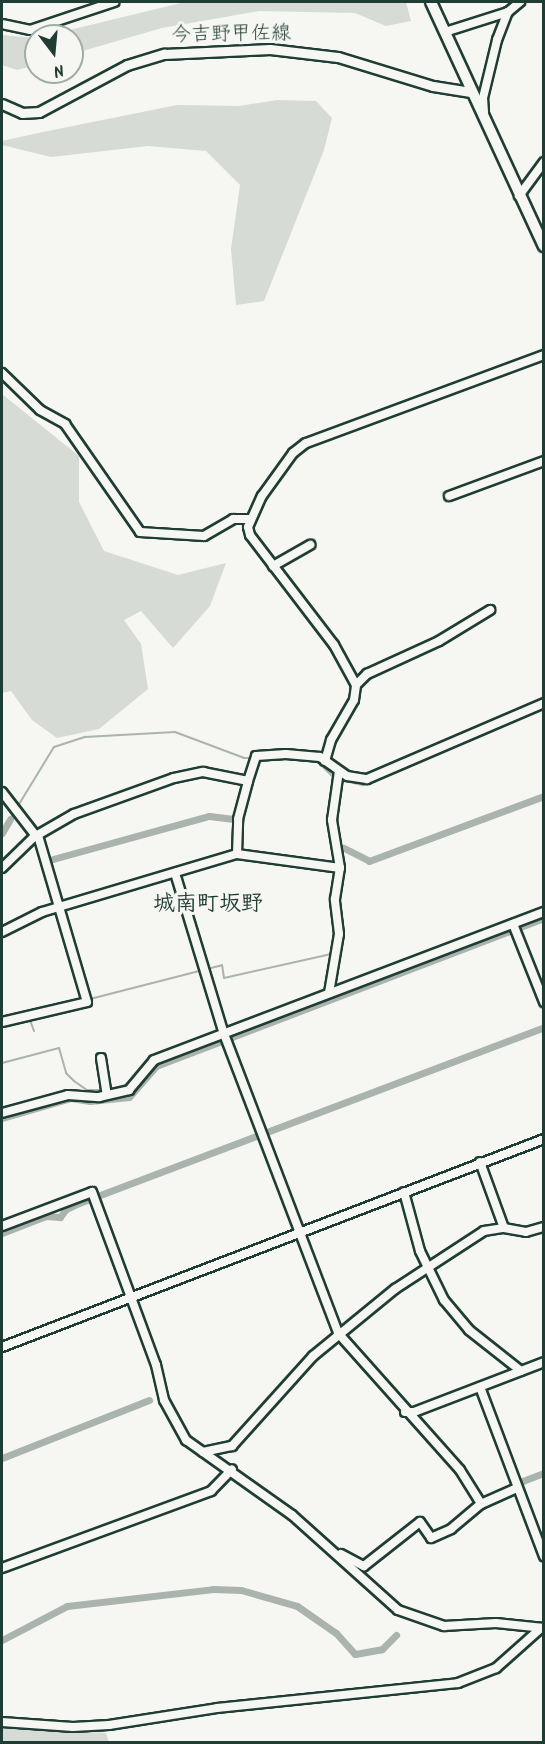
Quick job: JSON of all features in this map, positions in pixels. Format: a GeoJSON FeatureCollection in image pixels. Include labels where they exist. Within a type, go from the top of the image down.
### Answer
{"type":"FeatureCollection","features":[{"type":"Feature","properties":{"kind":"highway"},"geometry":{"type":"LineString","coordinates":[[431,2],[543,246]]}},
{"type":"Feature","properties":{"kind":"main road","name":"今吉野甲佐線"},"geometry":{"type":"LineString","coordinates":[[2,104],[22,113],[39,112],[127,65],[164,54],[270,49],[338,57],[433,86],[471,92]]}},
{"type":"Feature","properties":{"kind":"street"},"geometry":{"type":"LineString","coordinates":[[2,24],[30,30],[114,2]]}},
{"type":"Feature","properties":{"kind":"street"},"geometry":{"type":"LineString","coordinates":[[445,32],[508,12],[520,2]]}},
{"type":"Feature","properties":{"kind":"street"},"geometry":{"type":"LineString","coordinates":[[484,119],[483,98],[497,40],[508,12]]}},
{"type":"Feature","properties":{"kind":"street"},"geometry":{"type":"LineString","coordinates":[[519,196],[543,162]]}},
{"type":"Feature","properties":{"kind":"street"},"geometry":{"type":"LineString","coordinates":[[325,761],[330,740],[354,700],[356,685],[334,645],[250,535],[251,519],[267,488],[293,453],[306,443],[543,355]]}},
{"type":"Feature","properties":{"kind":"street"},"geometry":{"type":"LineString","coordinates":[[2,373],[40,410],[65,424],[140,532],[204,536],[233,519],[251,519]]}},
{"type":"Feature","properties":{"kind":"street"},"geometry":{"type":"LineString","coordinates":[[449,496],[543,461]]}},
{"type":"Feature","properties":{"kind":"street"},"geometry":{"type":"LineString","coordinates":[[273,566],[310,545]]}},
{"type":"Feature","properties":{"kind":"street"},"geometry":{"type":"LineString","coordinates":[[356,685],[381,666],[429,646],[490,610]]}},
{"type":"Feature","properties":{"kind":"street"},"geometry":{"type":"LineString","coordinates":[[237,854],[238,819],[248,781],[259,754],[296,754],[325,761],[339,771],[367,779],[543,703]]}},
{"type":"Feature","properties":{"kind":"street"},"geometry":{"type":"LineString","coordinates":[[329,993],[338,951],[335,899],[340,868],[332,820],[339,771]]}},
{"type":"Feature","properties":{"kind":"street"},"geometry":{"type":"LineString","coordinates":[[2,868],[37,836],[98,802],[174,778],[203,772],[248,781]]}},
{"type":"Feature","properties":{"kind":"street"},"geometry":{"type":"LineString","coordinates":[[2,792],[37,836],[60,906],[87,1002],[2,1022]]}},
{"type":"Feature","properties":{"kind":"street"},"geometry":{"type":"LineString","coordinates":[[2,932],[60,906],[237,854],[340,868]]}},
{"type":"Feature","properties":{"kind":"street"},"geometry":{"type":"LineString","coordinates":[[175,873],[224,1034],[338,1333],[359,1353],[405,1412],[460,1470],[481,1504]]}},
{"type":"Feature","properties":{"kind":"street"},"geometry":{"type":"LineString","coordinates":[[2,1113],[68,1095],[107,1095],[129,1090],[154,1060],[543,912]]}},
{"type":"Feature","properties":{"kind":"street"},"geometry":{"type":"LineString","coordinates":[[513,924],[543,1002]]}},
{"type":"Feature","properties":{"kind":"street"},"geometry":{"type":"LineString","coordinates":[[101,1058],[107,1095]]}},
{"type":"Feature","properties":{"kind":"street"},"geometry":{"type":"LineString","coordinates":[[2,1347],[131,1295],[543,1139]]}},
{"type":"Feature","properties":{"kind":"street"},"geometry":{"type":"LineString","coordinates":[[480,1162],[504,1228]]}},
{"type":"Feature","properties":{"kind":"street"},"geometry":{"type":"LineString","coordinates":[[2,1226],[92,1192],[131,1295],[175,1424],[203,1452],[232,1469],[331,1549],[398,1610],[418,1620],[444,1626],[496,1623],[542,1628]]}},
{"type":"Feature","properties":{"kind":"street"},"geometry":{"type":"LineString","coordinates":[[405,1192],[428,1268],[457,1319],[521,1371]]}},
{"type":"Feature","properties":{"kind":"street"},"geometry":{"type":"LineString","coordinates":[[203,1452],[232,1446],[338,1333],[365,1310],[428,1268],[484,1231],[504,1228],[526,1233],[543,1227]]}},
{"type":"Feature","properties":{"kind":"street"},"geometry":{"type":"LineString","coordinates":[[405,1412],[414,1412],[543,1362]]}},
{"type":"Feature","properties":{"kind":"street"},"geometry":{"type":"LineString","coordinates":[[480,1387],[543,1556]]}},
{"type":"Feature","properties":{"kind":"street"},"geometry":{"type":"LineString","coordinates":[[2,1568],[211,1491],[232,1469]]}},
{"type":"Feature","properties":{"kind":"street"},"geometry":{"type":"LineString","coordinates":[[331,1549],[364,1566],[420,1522],[431,1538],[451,1529],[481,1504],[517,1488]]}},
{"type":"Feature","properties":{"kind":"street"},"geometry":{"type":"LineString","coordinates":[[2,1722],[73,1727],[109,1725],[217,1708],[458,1683],[496,1668],[542,1628]]}},
{"type":"Feature","properties":{"kind":"shaded area"},"geometry":{"type":"Polygon","coordinates":[[[185,2],[406,2],[411,21],[386,26],[355,13],[259,11],[162,28],[84,51],[84,27],[185,2]]]}},
{"type":"Feature","properties":{"kind":"shaded area"},"geometry":{"type":"Polygon","coordinates":[[[2,35],[24,37],[24,68],[17,70],[2,65],[2,35]]]}},
{"type":"Feature","properties":{"kind":"shaded area"},"geometry":{"type":"Polygon","coordinates":[[[277,100],[316,101],[332,118],[324,150],[264,301],[236,305],[231,249],[240,185],[206,151],[148,146],[51,157],[2,145],[2,141],[177,105],[239,106],[277,100]]]}},
{"type":"Feature","properties":{"kind":"shaded area"},"geometry":{"type":"Polygon","coordinates":[[[2,394],[79,456],[79,502],[104,551],[178,575],[226,563],[210,606],[173,648],[141,611],[124,620],[141,644],[148,689],[99,729],[57,738],[32,720],[11,691],[2,693],[2,394]]]}},
{"type":"Feature","properties":{"kind":"shaded area"},"geometry":{"type":"Polygon","coordinates":[[[2,1728],[106,1733],[109,1742],[2,1742],[2,1728]]]}},
{"type":"Feature","properties":{"kind":"waterway"},"geometry":{"type":"LineString","coordinates":[[10,819],[54,747],[85,737],[175,732],[244,758],[293,758]]}},
{"type":"Feature","properties":{"kind":"waterway"},"geometry":{"type":"LineString","coordinates":[[316,760],[335,779]]}},
{"type":"Feature","properties":{"kind":"waterway"},"geometry":{"type":"LineString","coordinates":[[341,780],[363,785],[370,781]]}},
{"type":"Feature","properties":{"kind":"waterway"},"geometry":{"type":"LineString","coordinates":[[344,848],[369,861],[544,796]]}},
{"type":"Feature","properties":{"kind":"waterway"},"geometry":{"type":"LineString","coordinates":[[53,859],[209,816],[234,819]]}},
{"type":"Feature","properties":{"kind":"waterway"},"geometry":{"type":"LineString","coordinates":[[2,833],[10,819]]}},
{"type":"Feature","properties":{"kind":"waterway"},"geometry":{"type":"LineString","coordinates":[[2,1118],[71,1098],[90,1101],[129,1097],[156,1066],[544,918]]}},
{"type":"Feature","properties":{"kind":"waterway"},"geometry":{"type":"LineString","coordinates":[[90,999],[222,965],[224,978],[331,954]]}},
{"type":"Feature","properties":{"kind":"waterway"},"geometry":{"type":"LineString","coordinates":[[34,1031],[27,1012],[50,1007]]}},
{"type":"Feature","properties":{"kind":"waterway"},"geometry":{"type":"LineString","coordinates":[[2,1233],[46,1216],[60,1217],[66,1209],[79,1203],[544,1027]]}},
{"type":"Feature","properties":{"kind":"waterway"},"geometry":{"type":"LineString","coordinates":[[2,1063],[59,1048],[66,1073],[74,1081],[87,1090],[104,1090]]}},
{"type":"Feature","properties":{"kind":"waterway"},"geometry":{"type":"LineString","coordinates":[[133,1079],[150,1058]]}},
{"type":"Feature","properties":{"kind":"waterway"},"geometry":{"type":"LineString","coordinates":[[110,1089],[130,1084]]}},
{"type":"Feature","properties":{"kind":"waterway"},"geometry":{"type":"LineString","coordinates":[[2,1458],[149,1400]]}},
{"type":"Feature","properties":{"kind":"waterway"},"geometry":{"type":"LineString","coordinates":[[520,1482],[544,1473]]}},
{"type":"Feature","properties":{"kind":"waterway"},"geometry":{"type":"LineString","coordinates":[[2,1640],[67,1606],[213,1589],[241,1590],[297,1606],[336,1633],[355,1654],[382,1649],[396,1635]]}},
{"type":"Feature","properties":{"kind":"district","name":"城南町坂野"},"geometry":{"type":"Point","coordinates":[208,905]}}]}
